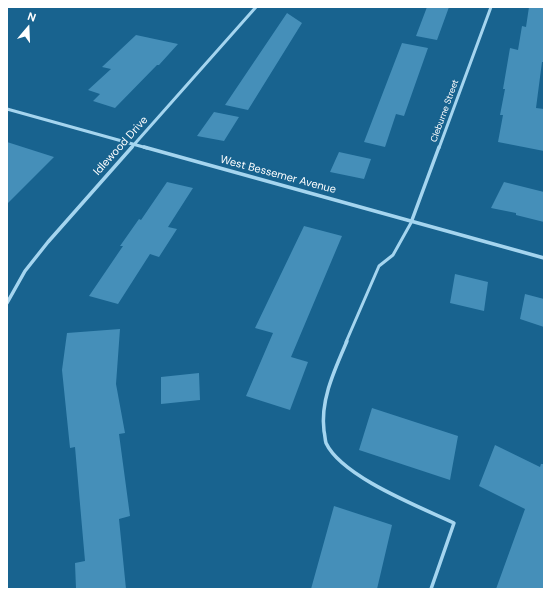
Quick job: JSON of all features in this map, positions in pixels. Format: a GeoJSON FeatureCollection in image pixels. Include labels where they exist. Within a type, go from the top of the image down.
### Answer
{"type":"FeatureCollection","features":[{"type":"Feature","properties":{"kind":"street","name":"Idlewood Drive"},"geometry":{"type":"LineString","coordinates":[[7,303],[25,272],[48,242],[256,7]]}},
{"type":"Feature","properties":{"kind":"street","name":"Cleburne Street"},"geometry":{"type":"LineString","coordinates":[[412,220],[491,7]]}},
{"type":"Feature","properties":{"kind":"street","name":"West Bessemer Avenue"},"geometry":{"type":"LineString","coordinates":[[7,109],[412,220],[544,258]]}},
{"type":"Feature","properties":{"kind":"lane"},"geometry":{"type":"LineString","coordinates":[[412,220],[393,255],[379,266],[335,368],[326,396],[324,423],[326,443],[339,460],[359,477],[454,523],[431,589]]}},
{"type":"Feature","properties":{"kind":"building"},"geometry":{"type":"Polygon","coordinates":[[[427,7],[449,7],[437,40],[416,36],[427,7]]]}},
{"type":"Feature","properties":{"kind":"building"},"geometry":{"type":"Polygon","coordinates":[[[529,7],[544,7],[544,62],[542,62],[536,108],[544,109],[544,151],[498,142],[503,115],[500,115],[505,89],[503,89],[510,48],[518,50],[522,26],[526,27],[529,7]]]}},
{"type":"Feature","properties":{"kind":"building"},"geometry":{"type":"Polygon","coordinates":[[[287,13],[302,23],[248,110],[225,105],[287,13]]]}},
{"type":"Feature","properties":{"kind":"building"},"geometry":{"type":"Polygon","coordinates":[[[136,35],[178,44],[115,108],[93,101],[100,94],[88,90],[111,69],[102,67],[136,35]]]}},
{"type":"Feature","properties":{"kind":"building"},"geometry":{"type":"Polygon","coordinates":[[[402,43],[428,48],[404,116],[396,114],[385,147],[364,142],[402,43]]]}},
{"type":"Feature","properties":{"kind":"building"},"geometry":{"type":"Polygon","coordinates":[[[214,112],[239,117],[224,141],[197,136],[214,112]]]}},
{"type":"Feature","properties":{"kind":"building"},"geometry":{"type":"Polygon","coordinates":[[[7,142],[54,157],[7,204],[7,142]]]}},
{"type":"Feature","properties":{"kind":"building"},"geometry":{"type":"Polygon","coordinates":[[[339,152],[371,159],[364,179],[330,172],[339,152]]]}},
{"type":"Feature","properties":{"kind":"building"},"geometry":{"type":"Polygon","coordinates":[[[167,182],[193,188],[168,227],[177,229],[159,257],[150,254],[118,304],[89,296],[123,246],[120,246],[139,219],[141,220],[167,182]]]}},
{"type":"Feature","properties":{"kind":"building"},"geometry":{"type":"Polygon","coordinates":[[[504,182],[544,192],[544,222],[516,215],[516,213],[491,208],[504,182]]]}},
{"type":"Feature","properties":{"kind":"building"},"geometry":{"type":"Polygon","coordinates":[[[304,226],[342,236],[291,357],[308,362],[290,410],[246,396],[273,333],[255,328],[304,226]]]}},
{"type":"Feature","properties":{"kind":"building"},"geometry":{"type":"Polygon","coordinates":[[[455,274],[488,282],[484,311],[450,303],[455,274]]]}},
{"type":"Feature","properties":{"kind":"building"},"geometry":{"type":"Polygon","coordinates":[[[525,294],[544,299],[544,327],[520,319],[525,294]]]}},
{"type":"Feature","properties":{"kind":"building"},"geometry":{"type":"Polygon","coordinates":[[[120,329],[116,384],[125,433],[119,434],[130,516],[119,519],[126,589],[76,589],[75,563],[85,561],[75,447],[70,448],[62,370],[67,333],[120,329]]]}},
{"type":"Feature","properties":{"kind":"building"},"geometry":{"type":"Polygon","coordinates":[[[199,373],[200,400],[161,404],[161,377],[199,373]]]}},
{"type":"Feature","properties":{"kind":"building"},"geometry":{"type":"Polygon","coordinates":[[[372,408],[458,436],[450,480],[359,450],[372,408]]]}},
{"type":"Feature","properties":{"kind":"building"},"geometry":{"type":"Polygon","coordinates":[[[495,445],[540,467],[541,464],[544,464],[544,589],[496,589],[525,509],[479,486],[495,445]]]}},
{"type":"Feature","properties":{"kind":"building"},"geometry":{"type":"Polygon","coordinates":[[[334,506],[392,525],[377,589],[311,589],[334,506]]]}}]}
